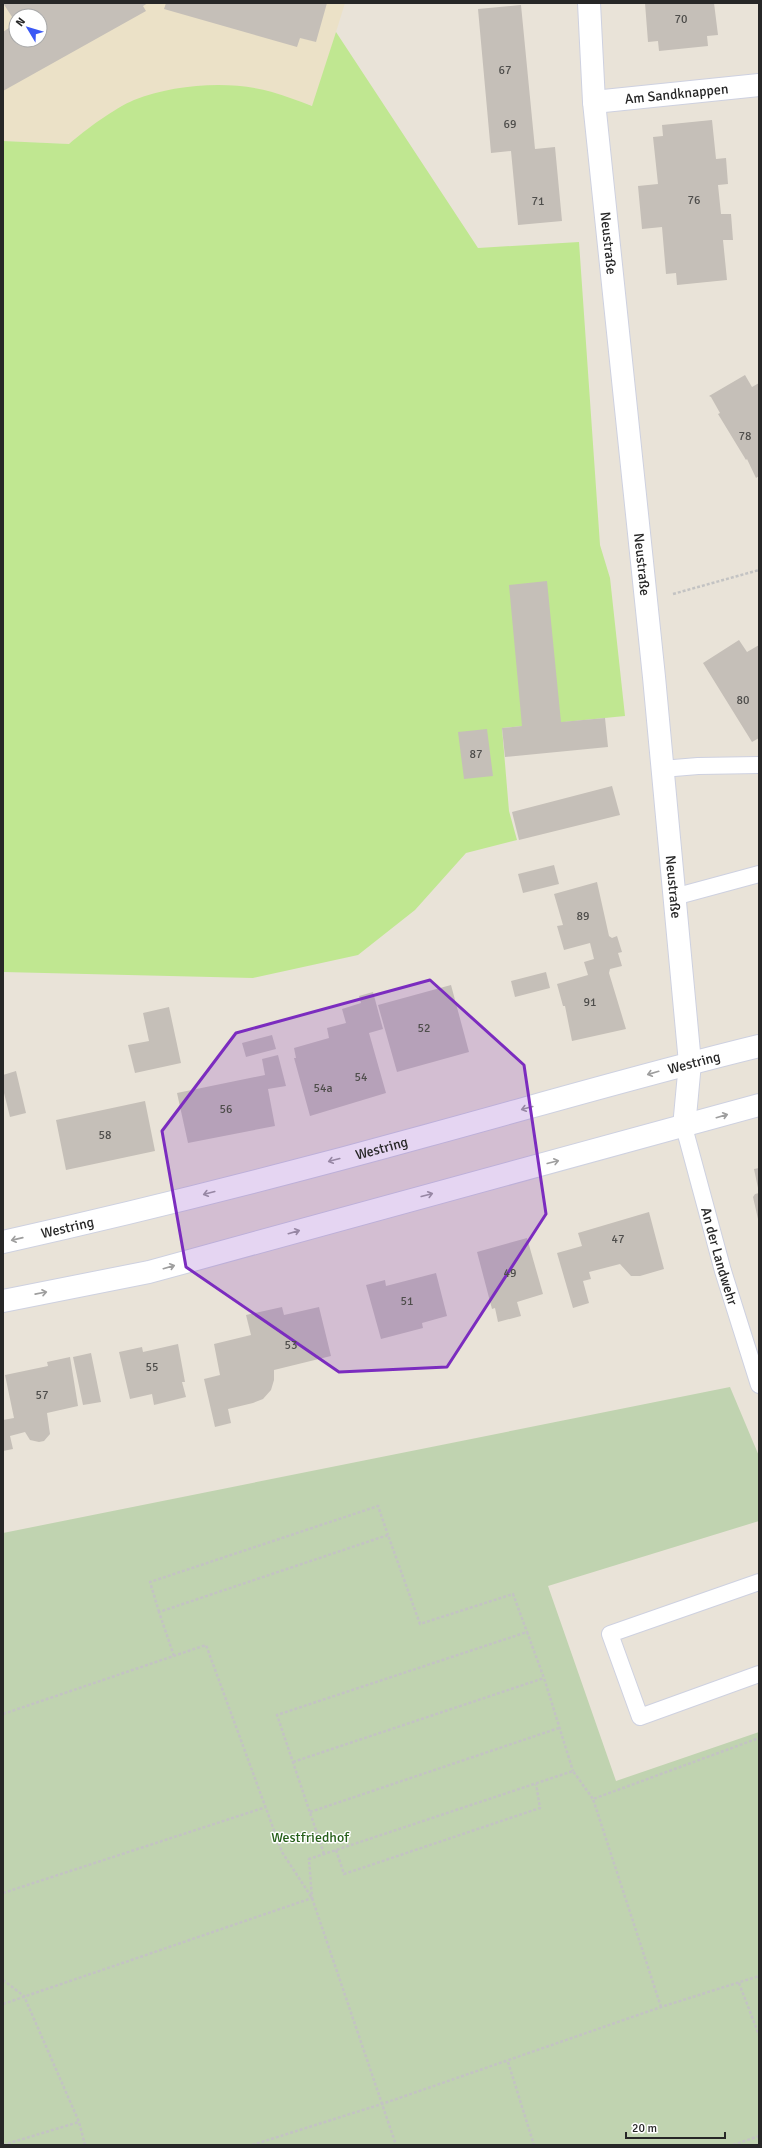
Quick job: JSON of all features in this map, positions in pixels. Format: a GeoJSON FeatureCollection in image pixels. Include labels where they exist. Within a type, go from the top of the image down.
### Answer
{"type":"FeatureCollection","features":[{"type":"Feature","properties":{"kind":"main road","name":"Neustraße"},"geometry":{"type":"LineString","coordinates":[[589,3],[594,102],[662,769],[690,1063],[684,1127]]}},
{"type":"Feature","properties":{"kind":"main road","name":"Am Sandknappen"},"geometry":{"type":"LineString","coordinates":[[594,102],[759,85]]}},
{"type":"Feature","properties":{"kind":"main road","name":"Westring"},"geometry":{"type":"LineString","coordinates":[[3,1242],[137,1212],[427,1136],[690,1063],[759,1046]]}},
{"type":"Feature","properties":{"kind":"main road"},"geometry":{"type":"LineString","coordinates":[[3,1300],[149,1272],[433,1193],[684,1127],[759,1105]]}},
{"type":"Feature","properties":{"kind":"lane"},"geometry":{"type":"LineString","coordinates":[[662,769],[698,766],[759,765]]}},
{"type":"Feature","properties":{"kind":"lane"},"geometry":{"type":"LineString","coordinates":[[674,896],[759,874]]}},
{"type":"Feature","properties":{"kind":"lane","name":"An der Landwehr"},"geometry":{"type":"LineString","coordinates":[[684,1127],[723,1270],[759,1384]]}},
{"type":"Feature","properties":{"kind":"lane"},"geometry":{"type":"LineString","coordinates":[[759,1582],[610,1634],[640,1717],[759,1674]]}},
{"type":"Feature","properties":{"kind":"path"},"geometry":{"type":"LineString","coordinates":[[645,601],[759,570]]}},
{"type":"Feature","properties":{"kind":"path"},"geometry":{"type":"LineString","coordinates":[[174,1656],[150,1582],[378,1506],[420,1624],[513,1594],[544,1678],[573,1771],[593,1799],[661,2007]]}},
{"type":"Feature","properties":{"kind":"path"},"geometry":{"type":"LineString","coordinates":[[159,1612],[388,1535]]}},
{"type":"Feature","properties":{"kind":"path"},"geometry":{"type":"LineString","coordinates":[[324,1854],[276,1714],[527,1632]]}},
{"type":"Feature","properties":{"kind":"path"},"geometry":{"type":"LineString","coordinates":[[3,1714],[206,1645],[282,1852],[312,1898]]}},
{"type":"Feature","properties":{"kind":"path"},"geometry":{"type":"LineString","coordinates":[[292,1762],[544,1678]]}},
{"type":"Feature","properties":{"kind":"path"},"geometry":{"type":"LineString","coordinates":[[310,1812],[559,1728]]}},
{"type":"Feature","properties":{"kind":"path"},"geometry":{"type":"LineString","coordinates":[[593,1799],[759,1738]]}},
{"type":"Feature","properties":{"kind":"path"},"geometry":{"type":"LineString","coordinates":[[396,2145],[312,1898],[308,1859],[573,1771]]}},
{"type":"Feature","properties":{"kind":"path"},"geometry":{"type":"LineString","coordinates":[[336,1850],[344,1874],[540,1808],[536,1784]]}},
{"type":"Feature","properties":{"kind":"path"},"geometry":{"type":"LineString","coordinates":[[3,1893],[266,1807]]}},
{"type":"Feature","properties":{"kind":"path"},"geometry":{"type":"LineString","coordinates":[[3,2004],[312,1898]]}},
{"type":"Feature","properties":{"kind":"path"},"geometry":{"type":"LineString","coordinates":[[252,2145],[382,2104],[661,2007],[759,1976]]}},
{"type":"Feature","properties":{"kind":"path"},"geometry":{"type":"LineString","coordinates":[[3,1980],[24,1996],[79,2122],[85,2145]]}},
{"type":"Feature","properties":{"kind":"path"},"geometry":{"type":"LineString","coordinates":[[739,1983],[759,2035]]}},
{"type":"Feature","properties":{"kind":"path"},"geometry":{"type":"LineString","coordinates":[[508,2061],[534,2145]]}},
{"type":"Feature","properties":{"kind":"path"},"geometry":{"type":"LineString","coordinates":[[3,2144],[79,2122]]}},
{"type":"Feature","properties":{"kind":"path"},"geometry":{"type":"LineString","coordinates":[[732,2145],[759,2136]]}},
{"type":"Feature","properties":{"kind":"highlighted area"},"geometry":{"type":"Polygon","coordinates":[[[430,980],[524,1065],[546,1214],[447,1367],[339,1372],[186,1267],[162,1131],[236,1033],[430,980]]]}},
{"type":"Feature","properties":{"kind":"shaded area"},"geometry":{"type":"Polygon","coordinates":[[[3,3],[345,3],[313,106],[271,92],[85,131],[69,144],[3,141],[3,3]]]}},
{"type":"Feature","properties":{"kind":"green space"},"geometry":{"type":"Polygon","coordinates":[[[336,32],[478,248],[579,242],[600,545],[610,578],[625,716],[502,728],[509,811],[517,840],[466,853],[415,910],[358,955],[253,978],[3,972],[3,141],[69,144],[100,120],[118,108],[134,100],[167,90],[185,87],[221,85],[256,88],[312,106],[336,32]]]}},
{"type":"Feature","properties":{"kind":"green space","name":"Westfriedhof"},"geometry":{"type":"Polygon","coordinates":[[[730,1387],[759,1456],[759,1521],[548,1586],[616,1781],[759,1732],[759,2145],[3,2145],[3,1533],[730,1387]]]}},
{"type":"Feature","properties":{"kind":"building"},"geometry":{"type":"Polygon","coordinates":[[[3,3],[148,3],[143,6],[146,11],[3,91],[3,32],[8,29],[8,48],[48,48],[48,8],[8,8],[8,11],[3,3]]]}},
{"type":"Feature","properties":{"kind":"building"},"geometry":{"type":"Polygon","coordinates":[[[166,3],[327,3],[316,42],[300,38],[297,47],[164,9],[166,3]]]}},
{"type":"Feature","properties":{"kind":"building"},"geometry":{"type":"Polygon","coordinates":[[[645,3],[714,3],[718,35],[707,36],[708,46],[659,51],[658,41],[648,42],[645,3]]]}},
{"type":"Feature","properties":{"kind":"building"},"geometry":{"type":"Polygon","coordinates":[[[521,5],[535,149],[555,147],[562,221],[518,225],[511,151],[491,153],[478,9],[521,5]]]}},
{"type":"Feature","properties":{"kind":"building"},"geometry":{"type":"Polygon","coordinates":[[[712,120],[716,159],[726,158],[728,184],[718,185],[721,214],[731,214],[733,240],[723,240],[727,280],[677,285],[676,273],[666,274],[662,227],[642,229],[638,186],[658,184],[653,137],[663,136],[662,125],[712,120]]]}},
{"type":"Feature","properties":{"kind":"building"},"geometry":{"type":"Polygon","coordinates":[[[745,375],[752,387],[759,383],[759,476],[756,478],[747,459],[746,460],[718,414],[720,413],[709,396],[745,375]]]}},
{"type":"Feature","properties":{"kind":"building"},"geometry":{"type":"Polygon","coordinates":[[[547,581],[561,722],[605,718],[608,747],[505,757],[502,728],[522,726],[509,585],[547,581]]]}},
{"type":"Feature","properties":{"kind":"building"},"geometry":{"type":"Polygon","coordinates":[[[739,640],[747,652],[759,645],[759,738],[752,742],[703,663],[739,640]]]}},
{"type":"Feature","properties":{"kind":"building"},"geometry":{"type":"Polygon","coordinates":[[[487,729],[493,776],[464,779],[458,732],[487,729]]]}},
{"type":"Feature","properties":{"kind":"building"},"geometry":{"type":"Polygon","coordinates":[[[612,786],[620,815],[519,840],[512,812],[612,786]]]}},
{"type":"Feature","properties":{"kind":"building"},"geometry":{"type":"Polygon","coordinates":[[[554,865],[559,884],[523,893],[518,874],[554,865]]]}},
{"type":"Feature","properties":{"kind":"building"},"geometry":{"type":"Polygon","coordinates":[[[597,882],[609,936],[612,938],[617,936],[622,952],[618,953],[622,966],[610,969],[609,973],[626,1029],[572,1041],[565,1006],[563,1006],[557,984],[588,975],[584,962],[594,959],[590,943],[564,950],[557,926],[563,925],[554,894],[597,882]]]}},
{"type":"Feature","properties":{"kind":"building"},"geometry":{"type":"Polygon","coordinates":[[[546,972],[550,988],[515,997],[511,981],[546,972]]]}},
{"type":"Feature","properties":{"kind":"building"},"geometry":{"type":"Polygon","coordinates":[[[451,985],[469,1052],[397,1072],[378,1005],[451,985]]]}},
{"type":"Feature","properties":{"kind":"building"},"geometry":{"type":"Polygon","coordinates":[[[373,992],[383,1029],[369,1033],[386,1093],[310,1116],[294,1058],[296,1058],[294,1048],[329,1038],[327,1028],[346,1023],[342,1009],[361,1003],[359,996],[373,992]]]}},
{"type":"Feature","properties":{"kind":"building"},"geometry":{"type":"Polygon","coordinates":[[[169,1007],[181,1063],[135,1073],[128,1045],[149,1041],[143,1013],[169,1007]]]}},
{"type":"Feature","properties":{"kind":"building"},"geometry":{"type":"Polygon","coordinates":[[[272,1035],[276,1049],[246,1057],[242,1043],[272,1035]]]}},
{"type":"Feature","properties":{"kind":"building"},"geometry":{"type":"Polygon","coordinates":[[[278,1055],[286,1086],[268,1089],[275,1126],[188,1143],[177,1093],[265,1075],[262,1059],[278,1055]]]}},
{"type":"Feature","properties":{"kind":"building"},"geometry":{"type":"Polygon","coordinates":[[[16,1071],[26,1113],[10,1117],[3,1089],[3,1075],[16,1071]]]}},
{"type":"Feature","properties":{"kind":"building"},"geometry":{"type":"Polygon","coordinates":[[[145,1101],[155,1151],[66,1170],[56,1120],[145,1101]]]}},
{"type":"Feature","properties":{"kind":"building"},"geometry":{"type":"Polygon","coordinates":[[[759,1168],[759,1188],[758,1188],[754,1169],[759,1168]]]}},
{"type":"Feature","properties":{"kind":"building"},"geometry":{"type":"Polygon","coordinates":[[[759,1193],[758,1219],[753,1197],[755,1194],[759,1193]]]}},
{"type":"Feature","properties":{"kind":"building"},"geometry":{"type":"Polygon","coordinates":[[[649,1212],[664,1269],[640,1276],[631,1276],[620,1264],[589,1272],[591,1279],[583,1281],[589,1303],[573,1308],[557,1253],[582,1246],[578,1233],[649,1212]]]}},
{"type":"Feature","properties":{"kind":"building"},"geometry":{"type":"Polygon","coordinates":[[[527,1238],[543,1294],[517,1302],[521,1316],[498,1322],[495,1308],[492,1309],[477,1252],[527,1238]]]}},
{"type":"Feature","properties":{"kind":"building"},"geometry":{"type":"Polygon","coordinates":[[[436,1273],[447,1316],[422,1323],[423,1328],[381,1339],[366,1285],[385,1280],[386,1286],[436,1273]]]}},
{"type":"Feature","properties":{"kind":"building"},"geometry":{"type":"Polygon","coordinates":[[[282,1307],[284,1315],[319,1307],[331,1356],[274,1370],[274,1380],[271,1390],[263,1399],[228,1409],[231,1423],[215,1427],[204,1379],[220,1375],[214,1344],[251,1335],[246,1315],[282,1307]]]}},
{"type":"Feature","properties":{"kind":"building"},"geometry":{"type":"Polygon","coordinates":[[[178,1344],[185,1382],[182,1382],[186,1397],[154,1405],[152,1394],[130,1399],[119,1352],[142,1347],[143,1352],[178,1344]]]}},
{"type":"Feature","properties":{"kind":"building"},"geometry":{"type":"Polygon","coordinates":[[[91,1353],[101,1402],[83,1405],[73,1357],[91,1353]]]}},
{"type":"Feature","properties":{"kind":"building"},"geometry":{"type":"Polygon","coordinates":[[[70,1357],[78,1406],[47,1413],[50,1434],[44,1441],[39,1442],[30,1440],[25,1432],[10,1436],[13,1449],[3,1451],[3,1420],[14,1418],[5,1375],[48,1366],[47,1362],[70,1357]]]}}]}
